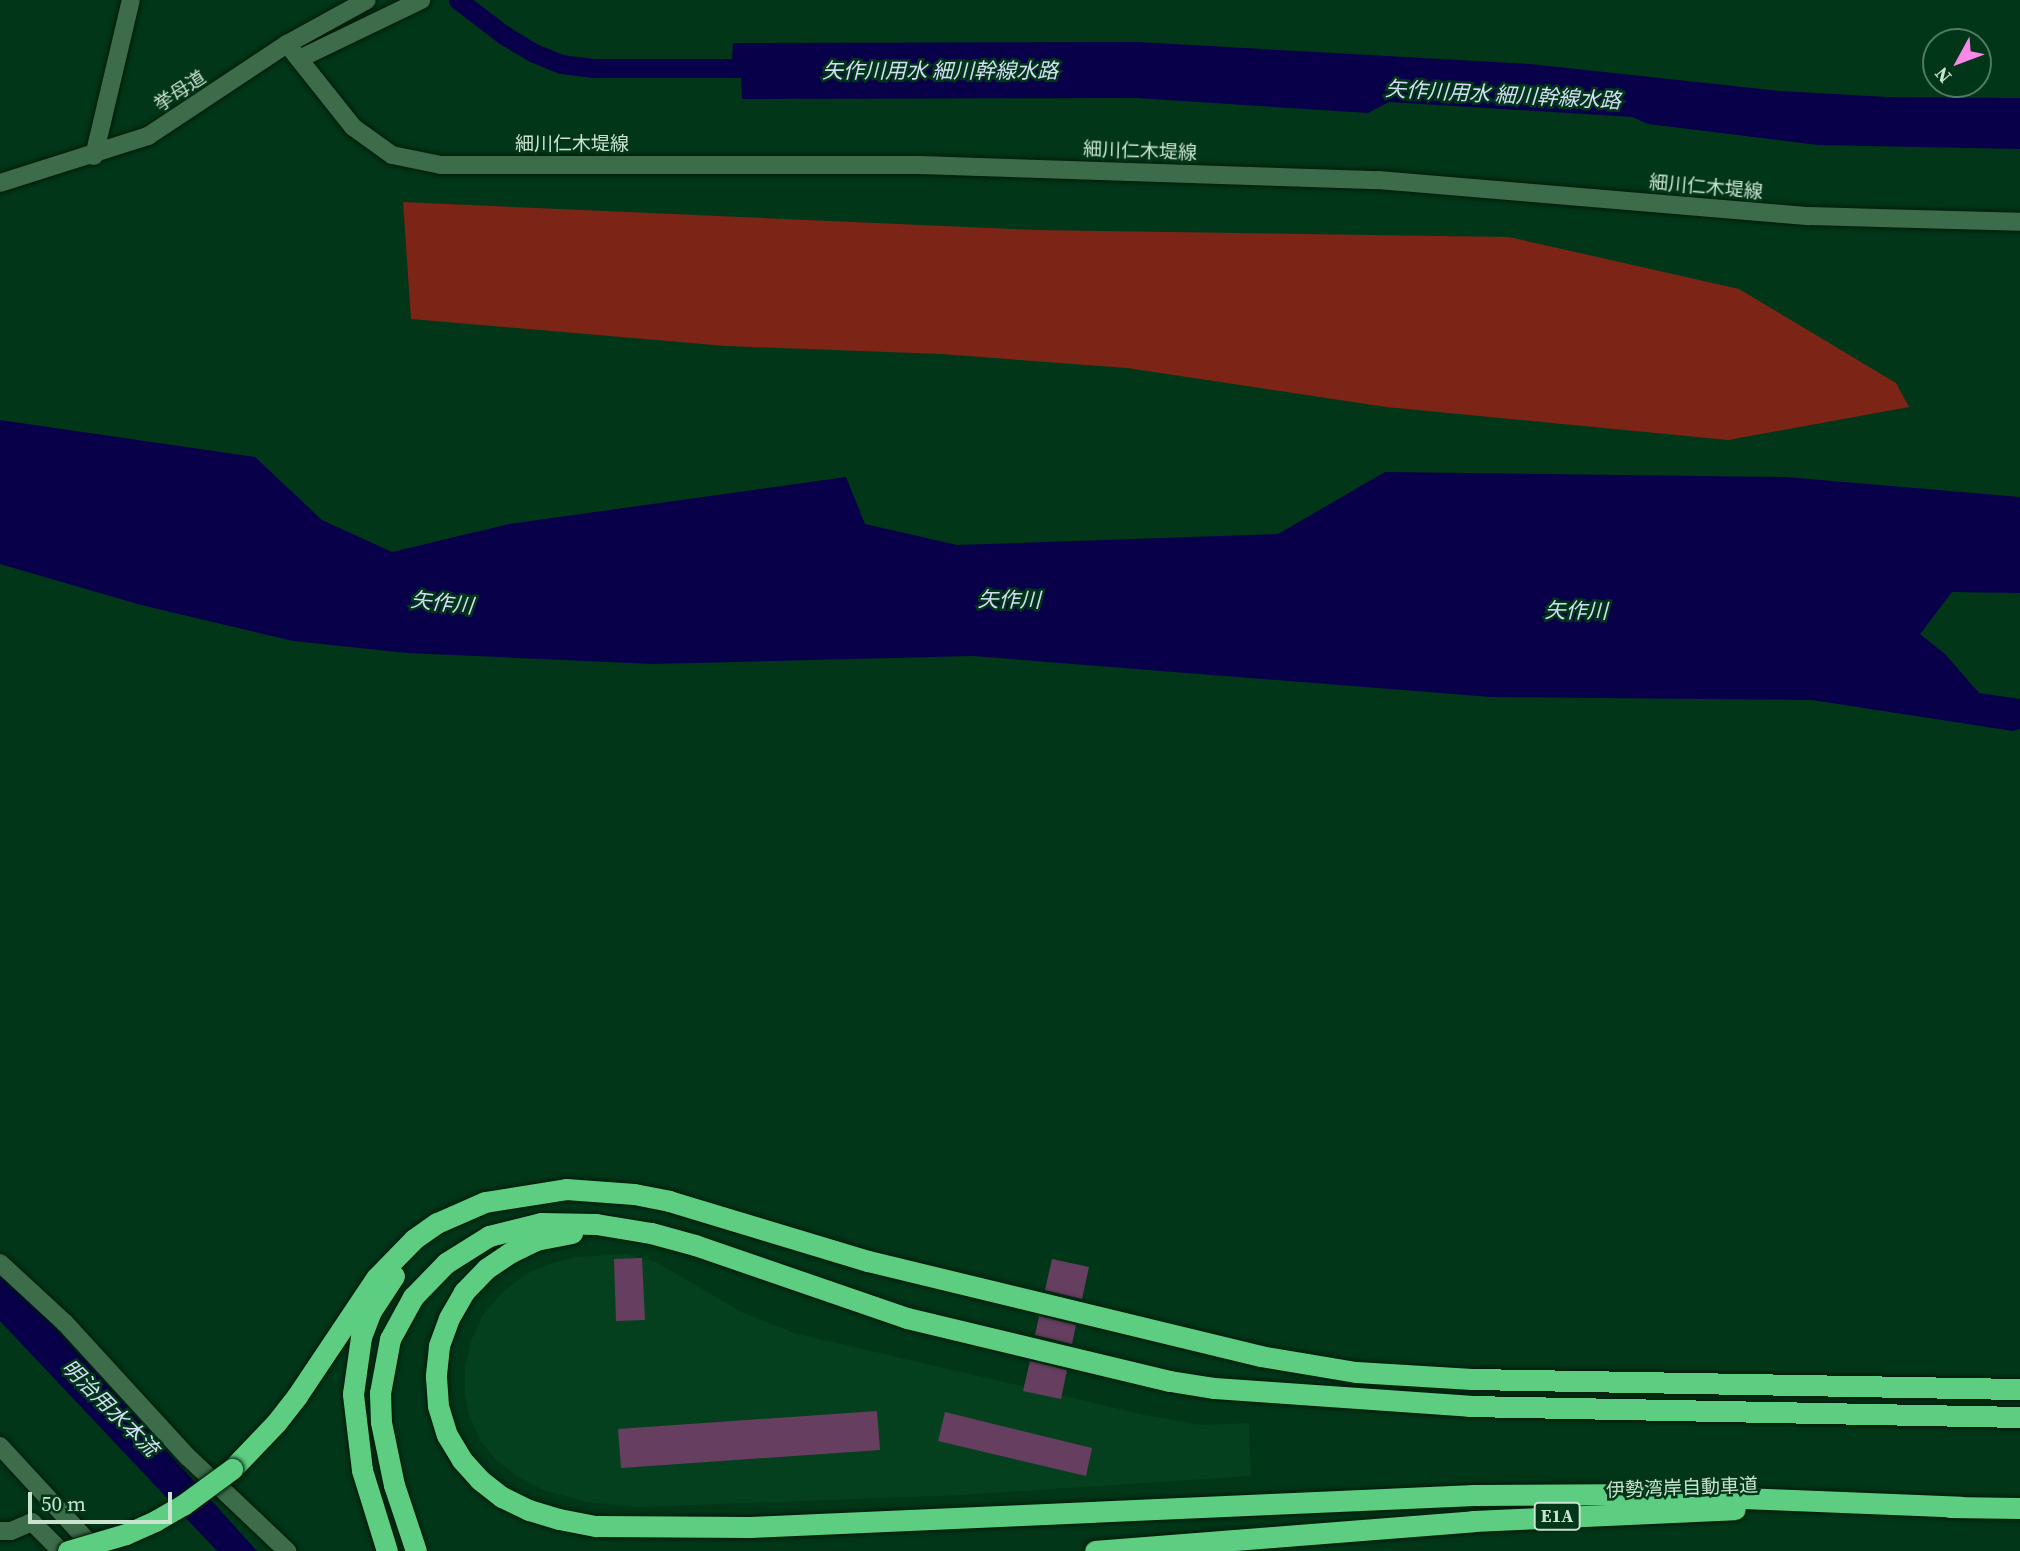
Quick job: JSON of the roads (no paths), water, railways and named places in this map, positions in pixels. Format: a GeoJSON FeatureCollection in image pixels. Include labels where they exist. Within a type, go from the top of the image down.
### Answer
{"type":"FeatureCollection","features":[{"type":"Feature","properties":{"kind":"highway"},"geometry":{"type":"LineString","coordinates":[[68,1551],[127,1534],[155,1521],[183,1505],[232,1469],[276,1423],[358,1302],[394,1258],[438,1223],[485,1202],[537,1192],[600,1191],[669,1201],[868,1261],[1261,1356],[1356,1372],[1499,1380],[2020,1389]]}},
{"type":"Feature","properties":{"kind":"highway"},"geometry":{"type":"LineString","coordinates":[[387,1551],[362,1470],[354,1415],[356,1363],[361,1337],[371,1311],[401,1267],[441,1232],[488,1207],[537,1192]]}},
{"type":"Feature","properties":{"kind":"highway"},"geometry":{"type":"LineString","coordinates":[[416,1551],[386,1451],[380,1393],[390,1339],[413,1297],[437,1271],[467,1248],[489,1236],[516,1228],[569,1222],[651,1233],[695,1245],[907,1318],[1170,1381],[1214,1388],[1469,1406],[2020,1417]]}},
{"type":"Feature","properties":{"kind":"highway"},"geometry":{"type":"LineString","coordinates":[[651,1233],[565,1234],[536,1240],[486,1269],[464,1292],[449,1318],[439,1346],[436,1377],[438,1406],[447,1435],[462,1460],[480,1480],[502,1497],[529,1510],[596,1526],[736,1527],[1474,1495],[1681,1494],[1961,1507]]}},
{"type":"Feature","properties":{"kind":"highway","name":"伊勢湾岸自動車道"},"geometry":{"type":"LineString","coordinates":[[1095,1551],[1460,1522],[1642,1512],[2020,1508]]}},
{"type":"Feature","properties":{"kind":"street"},"geometry":{"type":"LineString","coordinates":[[94,156],[131,0]]}},
{"type":"Feature","properties":{"kind":"street","name":"挙母道"},"geometry":{"type":"LineString","coordinates":[[0,183],[94,156],[148,136],[287,44],[367,0]]}},
{"type":"Feature","properties":{"kind":"street"},"geometry":{"type":"LineString","coordinates":[[299,59],[421,0]]}},
{"type":"Feature","properties":{"kind":"street","name":"細川仁木堤線"},"geometry":{"type":"LineString","coordinates":[[287,44],[353,127],[392,155],[441,165],[918,165],[1378,180],[1810,216],[2020,222]]}},
{"type":"Feature","properties":{"kind":"street"},"geometry":{"type":"LineString","coordinates":[[0,1264],[65,1323],[188,1457],[287,1551]]}},
{"type":"Feature","properties":{"kind":"street"},"geometry":{"type":"LineString","coordinates":[[0,1446],[97,1551]]}},
{"type":"Feature","properties":{"kind":"street"},"geometry":{"type":"LineString","coordinates":[[0,1531],[11,1531],[32,1522],[61,1551]]}},
{"type":"Feature","properties":{"kind":"water","name":"矢作川用水 細川幹線水路"},"geometry":{"type":"Polygon","coordinates":[[[1137,42],[1530,64],[1781,91],[1887,97],[2020,98],[2020,149],[1818,145],[1648,124],[1632,117],[1389,102],[1368,113],[1136,98],[742,99],[741,76],[720,76],[720,59],[732,59],[733,43],[1137,42]]]}},
{"type":"Feature","properties":{"kind":"water","name":"矢作川"},"geometry":{"type":"Polygon","coordinates":[[[0,420],[255,457],[322,520],[392,552],[509,524],[846,477],[865,524],[957,545],[1278,534],[1385,472],[1786,477],[2020,497],[2020,593],[1952,592],[1920,634],[1945,654],[1979,693],[2020,699],[2020,729],[2013,731],[1812,700],[1491,697],[973,656],[652,664],[407,653],[293,641],[141,605],[0,564],[0,420]]]}},
{"type":"Feature","properties":{"kind":"water","name":"明治用水本流"},"geometry":{"type":"Polygon","coordinates":[[[0,1276],[26,1295],[257,1551],[217,1551],[0,1321],[0,1276]]]}},
{"type":"Feature","properties":{"kind":"waterway","name":"矢作川用水 細川幹線水路"},"geometry":{"type":"LineString","coordinates":[[458,0],[504,35],[534,53],[561,64],[593,68],[746,68]]}}]}
